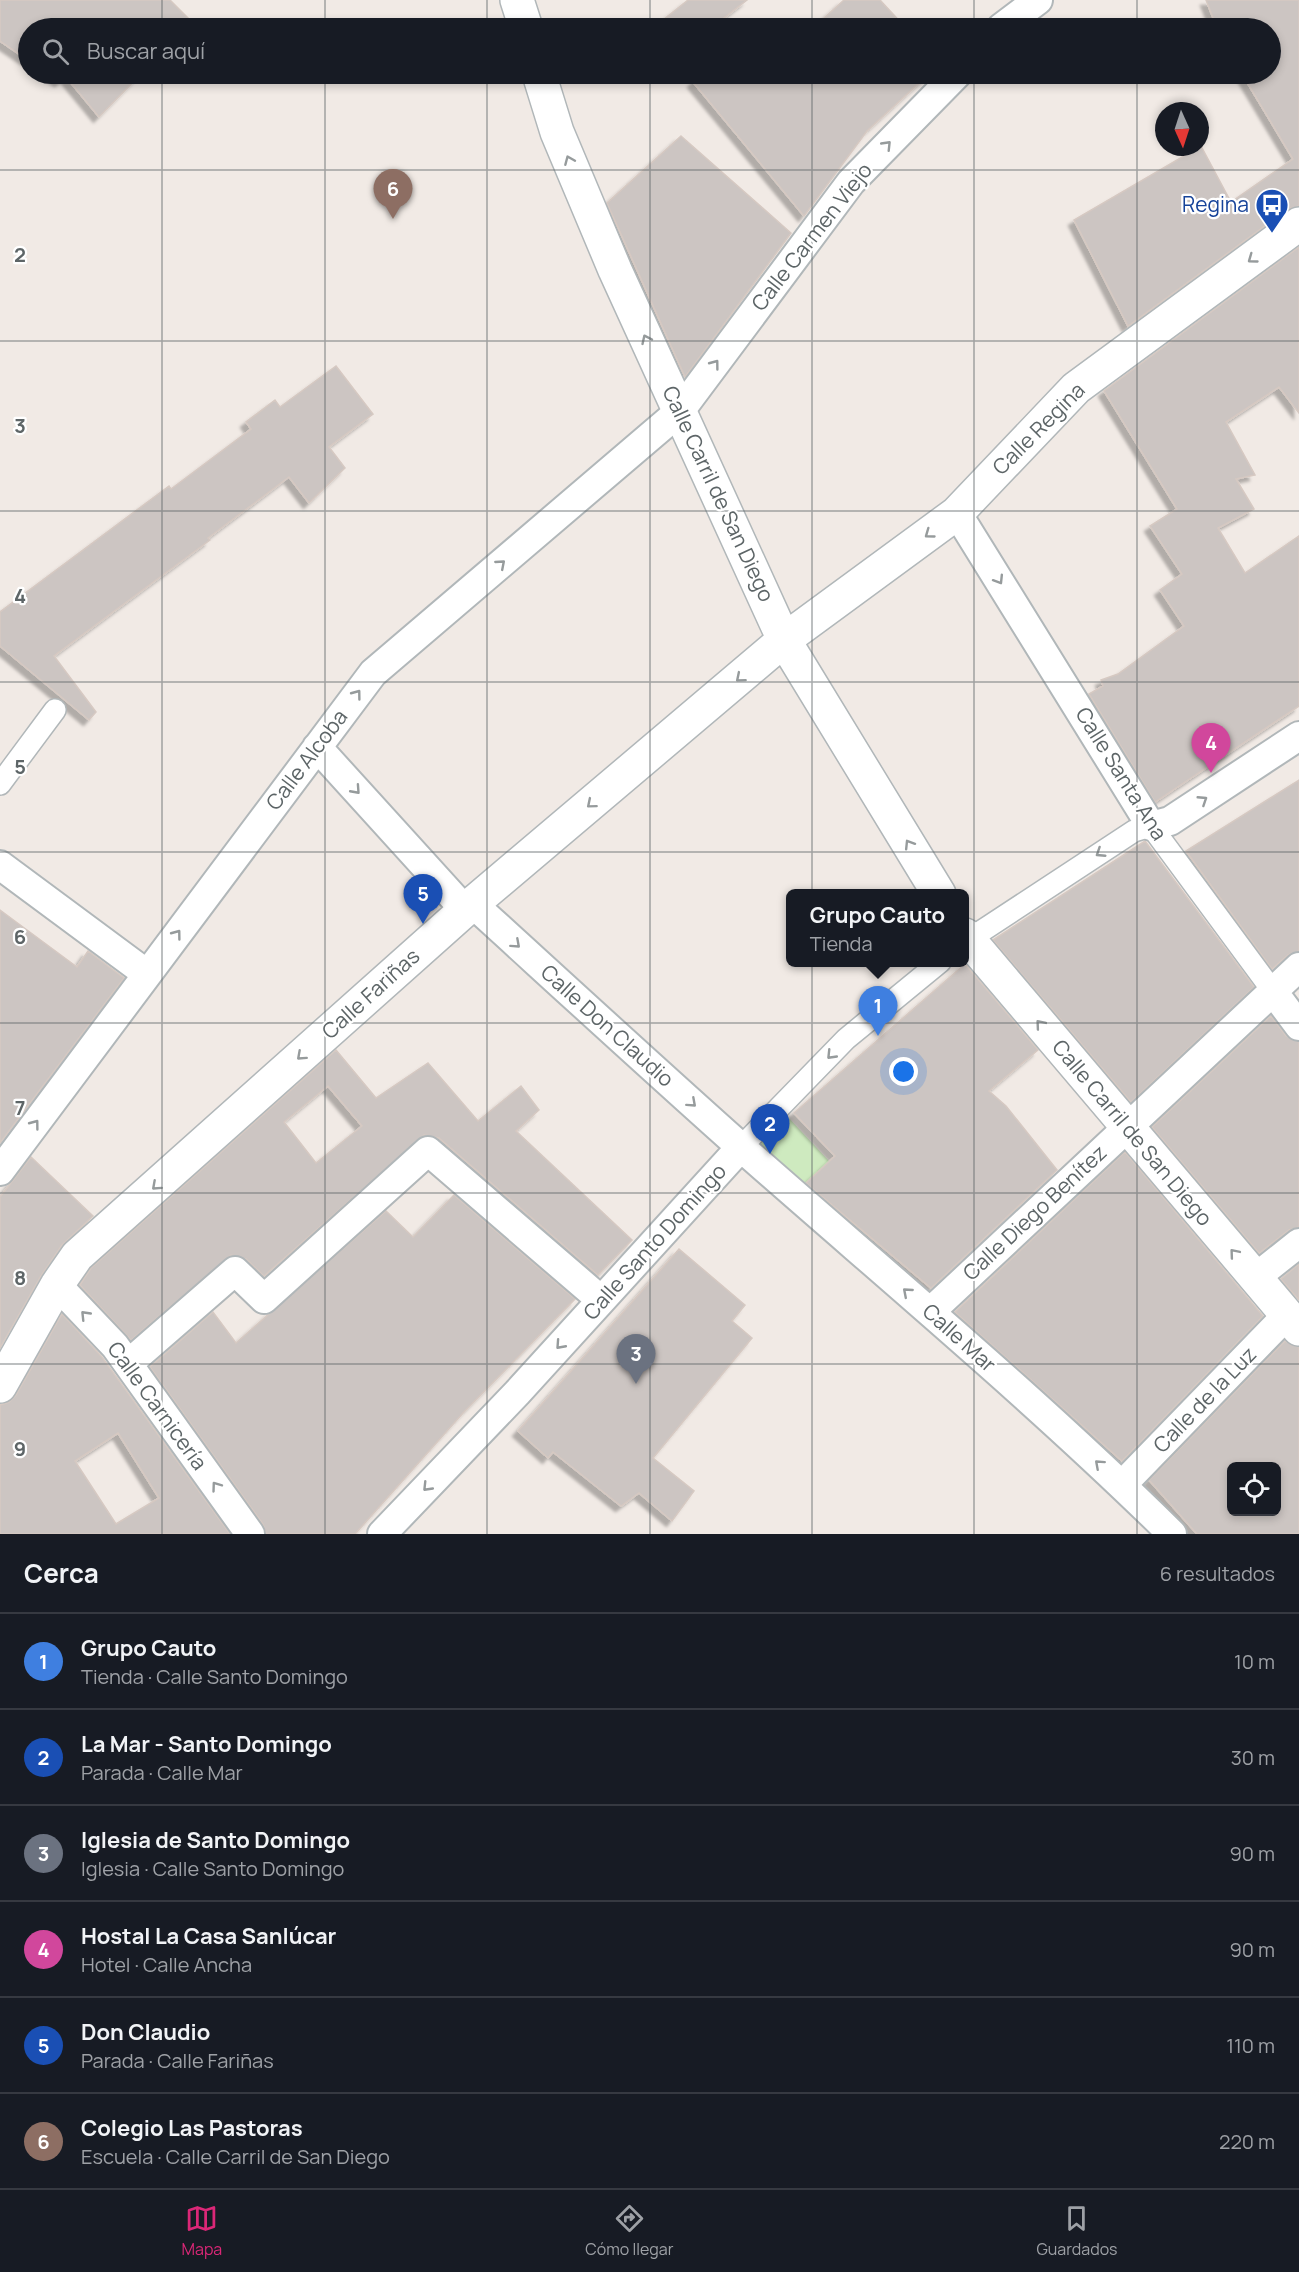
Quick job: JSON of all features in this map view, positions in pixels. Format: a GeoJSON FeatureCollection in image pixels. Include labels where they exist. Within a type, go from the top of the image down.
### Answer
{"type":"FeatureCollection","features":[{"type":"Feature","properties":{"kind":"street"},"geometry":{"type":"LineString","coordinates":[[517,0],[523,18]]}},
{"type":"Feature","properties":{"kind":"street"},"geometry":{"type":"LineString","coordinates":[[1014,18],[1038,0]]}},
{"type":"Feature","properties":{"kind":"street","name":"Calle Carril de San Diego"},"geometry":{"type":"LineString","coordinates":[[542,84],[557,132],[615,270],[784,640],[936,889]]}},
{"type":"Feature","properties":{"kind":"street","name":"Calle Carmen Viejo"},"geometry":{"type":"LineString","coordinates":[[680,411],[851,182],[947,84]]}},
{"type":"Feature","properties":{"kind":"street","name":"Calle Regina"},"geometry":{"type":"LineString","coordinates":[[784,640],[957,513],[1076,388],[1299,224]]}},
{"type":"Feature","properties":{"kind":"street","name":"Calle Alcoba"},"geometry":{"type":"LineString","coordinates":[[0,1171],[373,673],[680,411]]}},
{"type":"Feature","properties":{"kind":"street","name":"Calle Santa Ana"},"geometry":{"type":"LineString","coordinates":[[957,513],[1151,826],[1299,1026]]}},
{"type":"Feature","properties":{"kind":"street","name":"Calle Fariñas"},"geometry":{"type":"LineString","coordinates":[[0,1386],[76,1256],[469,907],[784,640]]}},
{"type":"Feature","properties":{"kind":"street"},"geometry":{"type":"LineString","coordinates":[[0,784],[54,710]]}},
{"type":"Feature","properties":{"kind":"street"},"geometry":{"type":"LineString","coordinates":[[969,937],[1134,831],[1170,822],[1299,736]]}},
{"type":"Feature","properties":{"kind":"street","name":"Calle Don Claudio"},"geometry":{"type":"LineString","coordinates":[[317,747],[469,907],[741,1147]]}},
{"type":"Feature","properties":{"kind":"street"},"geometry":{"type":"LineString","coordinates":[[0,865],[147,974]]}},
{"type":"Feature","properties":{"kind":"street","name":"Calle Carril de San Diego"},"geometry":{"type":"LineString","coordinates":[[969,943],[1293,1322]]}},
{"type":"Feature","properties":{"kind":"street","name":"Calle Santo Domingo"},"geometry":{"type":"LineString","coordinates":[[382,1534],[741,1147],[846,1039],[935,967]]}},
{"type":"Feature","properties":{"kind":"street","name":"Calle Diego Benítez"},"geometry":{"type":"LineString","coordinates":[[930,1312],[1126,1126],[1299,967]]}},
{"type":"Feature","properties":{"kind":"street","name":"Calle Mar"},"geometry":{"type":"LineString","coordinates":[[741,1147],[930,1312],[1122,1485],[1172,1534]]}},
{"type":"Feature","properties":{"kind":"street"},"geometry":{"type":"LineString","coordinates":[[128,1364],[235,1271],[264,1299],[428,1151],[601,1300]]}},
{"type":"Feature","properties":{"kind":"street"},"geometry":{"type":"LineString","coordinates":[[1255,1278],[1299,1243]]}},
{"type":"Feature","properties":{"kind":"street","name":"Calle Carnicería"},"geometry":{"type":"LineString","coordinates":[[57,1285],[115,1346],[250,1534]]}},
{"type":"Feature","properties":{"kind":"street","name":"Calle de la Luz"},"geometry":{"type":"LineString","coordinates":[[1122,1485],[1293,1322]]}},
{"type":"Feature","properties":{"kind":"green space"},"geometry":{"type":"Polygon","coordinates":[[[787,1116],[830,1162],[800,1189],[761,1152],[760,1143],[787,1116]]]}},
{"type":"Feature","properties":{"kind":"building"},"geometry":{"type":"Polygon","coordinates":[[[0,0],[170,0],[188,18],[18,18],[18,53],[0,41],[0,0]]]}},
{"type":"Feature","properties":{"kind":"building"},"geometry":{"type":"Polygon","coordinates":[[[688,0],[747,0],[724,18],[666,18],[688,0]]]}},
{"type":"Feature","properties":{"kind":"building"},"geometry":{"type":"Polygon","coordinates":[[[844,0],[880,0],[897,18],[824,18],[844,0]]]}},
{"type":"Feature","properties":{"kind":"building"},"geometry":{"type":"Polygon","coordinates":[[[1206,0],[1299,0],[1299,206],[1288,209],[1128,326],[1074,220],[1184,156],[1206,156],[1231,202],[1293,159],[1248,84],[1281,84],[1281,18],[1213,18],[1206,0]]]}},
{"type":"Feature","properties":{"kind":"building"},"geometry":{"type":"Polygon","coordinates":[[[72,84],[131,84],[99,117],[72,84]]]}},
{"type":"Feature","properties":{"kind":"building"},"geometry":{"type":"Polygon","coordinates":[[[695,84],[918,84],[867,131],[804,216],[695,84]]]}},
{"type":"Feature","properties":{"kind":"building"},"geometry":{"type":"Polygon","coordinates":[[[681,136],[791,233],[685,377],[607,203],[681,136]]]}},
{"type":"Feature","properties":{"kind":"building"},"geometry":{"type":"Polygon","coordinates":[[[1299,247],[1299,413],[1279,387],[1226,422],[1255,475],[1236,479],[1254,509],[1218,528],[1245,573],[1299,536],[1299,706],[1155,802],[1089,694],[1103,686],[1101,680],[1118,674],[1184,626],[1160,590],[1182,574],[1150,526],[1177,509],[1104,391],[1299,247]]]}},
{"type":"Feature","properties":{"kind":"building"},"geometry":{"type":"Polygon","coordinates":[[[336,366],[373,414],[329,447],[345,468],[309,503],[289,477],[208,538],[210,540],[54,656],[96,712],[89,720],[0,646],[0,612],[169,486],[171,489],[251,429],[246,422],[275,400],[280,407],[336,366]]]}},
{"type":"Feature","properties":{"kind":"building"},"geometry":{"type":"Polygon","coordinates":[[[1299,780],[1299,951],[1288,955],[1272,969],[1186,851],[1299,780]]]}},
{"type":"Feature","properties":{"kind":"building"},"geometry":{"type":"Polygon","coordinates":[[[1145,841],[1254,987],[1131,1102],[993,940],[1145,841]]]}},
{"type":"Feature","properties":{"kind":"building"},"geometry":{"type":"Polygon","coordinates":[[[0,910],[77,967],[88,951],[124,978],[0,1143],[0,910]]]}},
{"type":"Feature","properties":{"kind":"building"},"geometry":{"type":"Polygon","coordinates":[[[962,967],[968,967],[1038,1050],[989,1091],[1006,1106],[1057,1170],[931,1288],[806,1183],[835,1156],[794,1113],[962,967]]]}},
{"type":"Feature","properties":{"kind":"building"},"geometry":{"type":"Polygon","coordinates":[[[1271,1016],[1286,1036],[1299,1042],[1299,1227],[1289,1230],[1259,1253],[1152,1127],[1271,1016]]]}},
{"type":"Feature","properties":{"kind":"building"},"geometry":{"type":"Polygon","coordinates":[[[336,1050],[376,1098],[428,1063],[478,1121],[521,1086],[539,1110],[516,1131],[632,1240],[598,1275],[439,1138],[424,1135],[264,1276],[246,1259],[231,1255],[131,1340],[80,1285],[91,1268],[336,1050]],[[328,1086],[284,1122],[316,1163],[362,1126],[328,1086]]]}},
{"type":"Feature","properties":{"kind":"building"},"geometry":{"type":"Polygon","coordinates":[[[1125,1152],[1263,1316],[1122,1461],[955,1312],[1125,1152]]]}},
{"type":"Feature","properties":{"kind":"building"},"geometry":{"type":"Polygon","coordinates":[[[31,1157],[93,1216],[62,1245],[41,1276],[0,1348],[0,1197],[31,1157]]]}},
{"type":"Feature","properties":{"kind":"building"},"geometry":{"type":"Polygon","coordinates":[[[454,1195],[575,1299],[463,1413],[355,1534],[266,1534],[263,1524],[150,1367],[213,1312],[236,1343],[386,1211],[413,1237],[454,1195]]]}},
{"type":"Feature","properties":{"kind":"building"},"geometry":{"type":"Polygon","coordinates":[[[679,1249],[745,1305],[732,1321],[752,1338],[653,1458],[694,1491],[672,1521],[639,1493],[621,1506],[553,1452],[548,1458],[518,1431],[679,1249]]]}},
{"type":"Feature","properties":{"kind":"building"},"geometry":{"type":"Polygon","coordinates":[[[1299,1264],[1299,1300],[1281,1279],[1299,1264]]]}},
{"type":"Feature","properties":{"kind":"building"},"geometry":{"type":"Polygon","coordinates":[[[62,1314],[102,1357],[230,1534],[0,1534],[0,1405],[9,1402],[16,1395],[62,1314]],[[118,1433],[75,1461],[116,1524],[159,1498],[118,1433]]]}},
{"type":"Feature","properties":{"kind":"building"},"geometry":{"type":"Polygon","coordinates":[[[1285,1341],[1299,1347],[1299,1534],[1197,1534],[1149,1480],[1285,1341]]]}},
{"type":"Feature","properties":{"kind":"place","name":"Colegio Las Pastoras"},"geometry":{"type":"Point","coordinates":[393,219]}},
{"type":"Feature","properties":{"kind":"place","name":"Regina"},"geometry":{"type":"Point","coordinates":[1272,234]}},
{"type":"Feature","properties":{"kind":"place","name":"Hostal La Casa Sanlúcar"},"geometry":{"type":"Point","coordinates":[1211,773]}},
{"type":"Feature","properties":{"kind":"place","name":"Don Claudio"},"geometry":{"type":"Point","coordinates":[423,924]}},
{"type":"Feature","properties":{"kind":"place","name":"Grupo Cauto"},"geometry":{"type":"Point","coordinates":[878,1036]}},
{"type":"Feature","properties":{"kind":"place","name":"La Mar - Santo Domingo"},"geometry":{"type":"Point","coordinates":[770,1154]}},
{"type":"Feature","properties":{"kind":"place","name":"Iglesia de Santo Domingo"},"geometry":{"type":"Point","coordinates":[636,1384]}}]}
